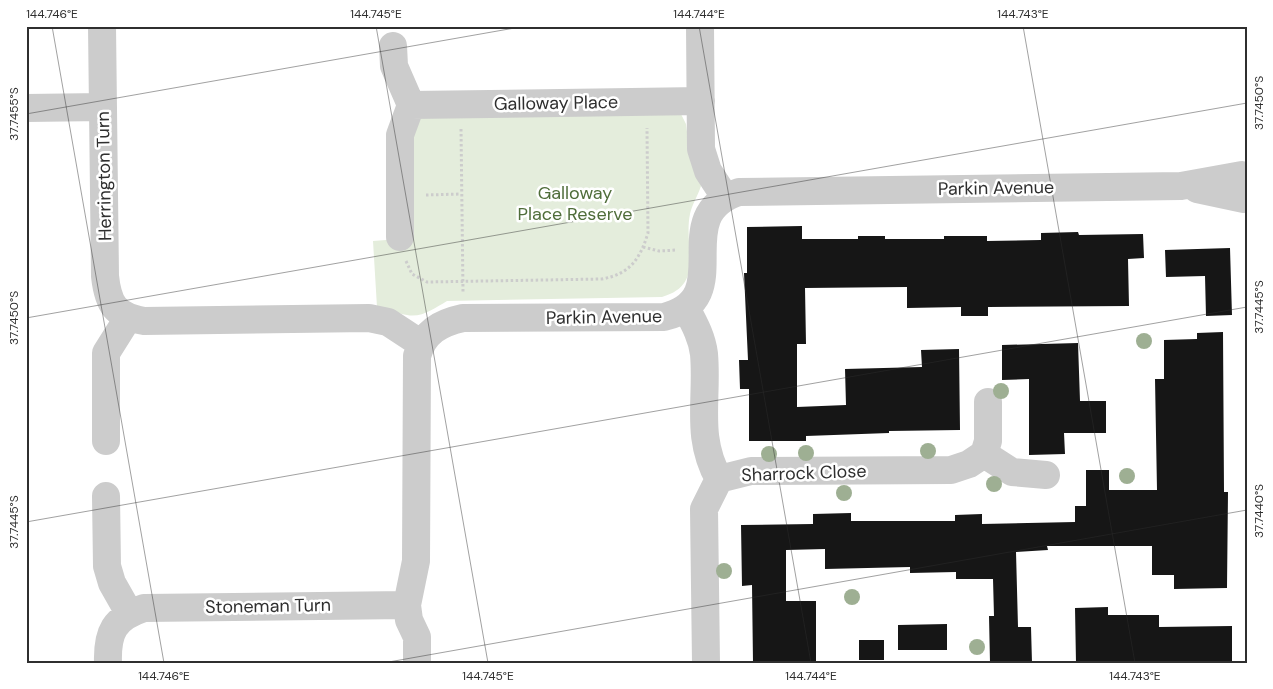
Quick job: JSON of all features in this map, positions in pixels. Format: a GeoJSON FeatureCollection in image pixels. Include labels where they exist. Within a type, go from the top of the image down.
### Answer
{"type":"FeatureCollection","features":[{"type":"Feature","properties":{"kind":"street","name":"Herrington Turn"},"geometry":{"type":"LineString","coordinates":[[102,26],[105,276],[107,294],[116,309],[128,318]]}},
{"type":"Feature","properties":{"kind":"street"},"geometry":{"type":"LineString","coordinates":[[700,26],[701,149],[708,171],[725,197]]}},
{"type":"Feature","properties":{"kind":"street"},"geometry":{"type":"LineString","coordinates":[[393,46],[394,66],[411,105],[400,135],[400,237]]}},
{"type":"Feature","properties":{"kind":"street","name":"Galloway Place"},"geometry":{"type":"LineString","coordinates":[[411,105],[701,101]]}},
{"type":"Feature","properties":{"kind":"street"},"geometry":{"type":"LineString","coordinates":[[26,108],[103,107]]}},
{"type":"Feature","properties":{"kind":"street","name":"Parkin Avenue"},"geometry":{"type":"LineString","coordinates":[[420,343],[434,329],[446,322],[463,318],[664,318],[686,308],[694,301],[703,276],[703,233],[706,217],[713,206],[725,197],[739,192],[1245,186]]}},
{"type":"Feature","properties":{"kind":"street"},"geometry":{"type":"LineString","coordinates":[[686,308],[698,331],[704,354],[704,443],[708,461],[718,479]]}},
{"type":"Feature","properties":{"kind":"street"},"geometry":{"type":"LineString","coordinates":[[106,441],[106,353],[128,318],[144,321],[369,318],[388,322],[420,343],[417,356],[416,561],[408,605],[409,620],[417,637],[417,663]]}},
{"type":"Feature","properties":{"kind":"street"},"geometry":{"type":"LineString","coordinates":[[988,402],[988,441],[984,454],[1012,472],[1046,475]]}},
{"type":"Feature","properties":{"kind":"street","name":"Sharrock Close"},"geometry":{"type":"LineString","coordinates":[[706,663],[704,509],[718,479],[751,471],[950,470],[969,464],[984,454]]}},
{"type":"Feature","properties":{"kind":"street"},"geometry":{"type":"LineString","coordinates":[[106,496],[107,566],[112,583],[129,613],[116,624],[109,638],[108,663]]}},
{"type":"Feature","properties":{"kind":"street","name":"Stoneman Turn"},"geometry":{"type":"LineString","coordinates":[[129,613],[144,608],[161,607],[408,605]]}},
{"type":"Feature","properties":{"kind":"path"},"geometry":{"type":"LineString","coordinates":[[400,237],[407,265],[412,274],[426,282],[602,279],[617,276],[633,264],[643,247],[648,233],[647,102]]}},
{"type":"Feature","properties":{"kind":"path"},"geometry":{"type":"LineString","coordinates":[[461,104],[460,194],[463,318]]}},
{"type":"Feature","properties":{"kind":"path"},"geometry":{"type":"LineString","coordinates":[[400,195],[460,194]]}},
{"type":"Feature","properties":{"kind":"path"},"geometry":{"type":"LineString","coordinates":[[643,247],[658,251],[703,249]]}},
{"type":"Feature","properties":{"kind":"green space","name":"Galloway Place Reserve"},"geometry":{"type":"Polygon","coordinates":[[[421,113],[681,114],[686,124],[690,154],[701,186],[690,214],[690,263],[684,283],[676,291],[662,297],[447,301],[428,312],[413,316],[377,307],[373,241],[412,238],[408,139],[421,113]]]}},
{"type":"Feature","properties":{"kind":"building"},"geometry":{"type":"Polygon","coordinates":[[[802,226],[802,239],[858,239],[858,236],[885,236],[885,239],[944,239],[944,236],[987,236],[987,241],[1041,240],[1041,233],[1078,232],[1079,235],[1143,234],[1144,258],[1128,259],[1129,306],[988,307],[988,316],[961,316],[961,307],[907,308],[907,287],[805,288],[806,344],[797,344],[797,407],[846,405],[845,369],[922,367],[921,350],[959,349],[960,430],[889,431],[889,433],[806,436],[806,441],[749,441],[749,389],[740,389],[739,360],[748,360],[744,273],[747,273],[747,227],[802,226]]]}},
{"type":"Feature","properties":{"kind":"building"},"geometry":{"type":"Polygon","coordinates":[[[1230,248],[1232,315],[1206,316],[1205,276],[1166,277],[1165,250],[1230,248]]]}},
{"type":"Feature","properties":{"kind":"building"},"geometry":{"type":"Polygon","coordinates":[[[1223,332],[1224,492],[1228,492],[1227,588],[1174,589],[1174,575],[1152,575],[1152,546],[1047,546],[1048,550],[1016,552],[1018,627],[1031,627],[1032,663],[990,663],[989,616],[994,616],[993,579],[956,579],[956,572],[910,573],[910,567],[825,569],[825,549],[786,550],[786,601],[816,601],[816,663],[753,663],[752,585],[742,586],[741,525],[813,524],[813,514],[851,513],[851,521],[955,521],[955,515],[982,514],[982,524],[1075,522],[1075,506],[1086,506],[1086,470],[1109,470],[1109,490],[1157,490],[1155,379],[1164,379],[1164,340],[1197,339],[1197,333],[1223,332]]]}},
{"type":"Feature","properties":{"kind":"building"},"geometry":{"type":"Polygon","coordinates":[[[1078,343],[1080,401],[1106,401],[1106,433],[1064,433],[1065,454],[1029,455],[1029,379],[1002,380],[1002,345],[1078,343]]]}},
{"type":"Feature","properties":{"kind":"building"},"geometry":{"type":"Polygon","coordinates":[[[1108,607],[1108,615],[1159,615],[1159,627],[1232,626],[1232,663],[1076,663],[1075,608],[1108,607]]]}},
{"type":"Feature","properties":{"kind":"building"},"geometry":{"type":"Polygon","coordinates":[[[947,624],[947,650],[898,650],[898,625],[947,624]]]}},
{"type":"Feature","properties":{"kind":"building"},"geometry":{"type":"Polygon","coordinates":[[[859,640],[884,640],[884,660],[859,660],[859,640]]]}}]}
